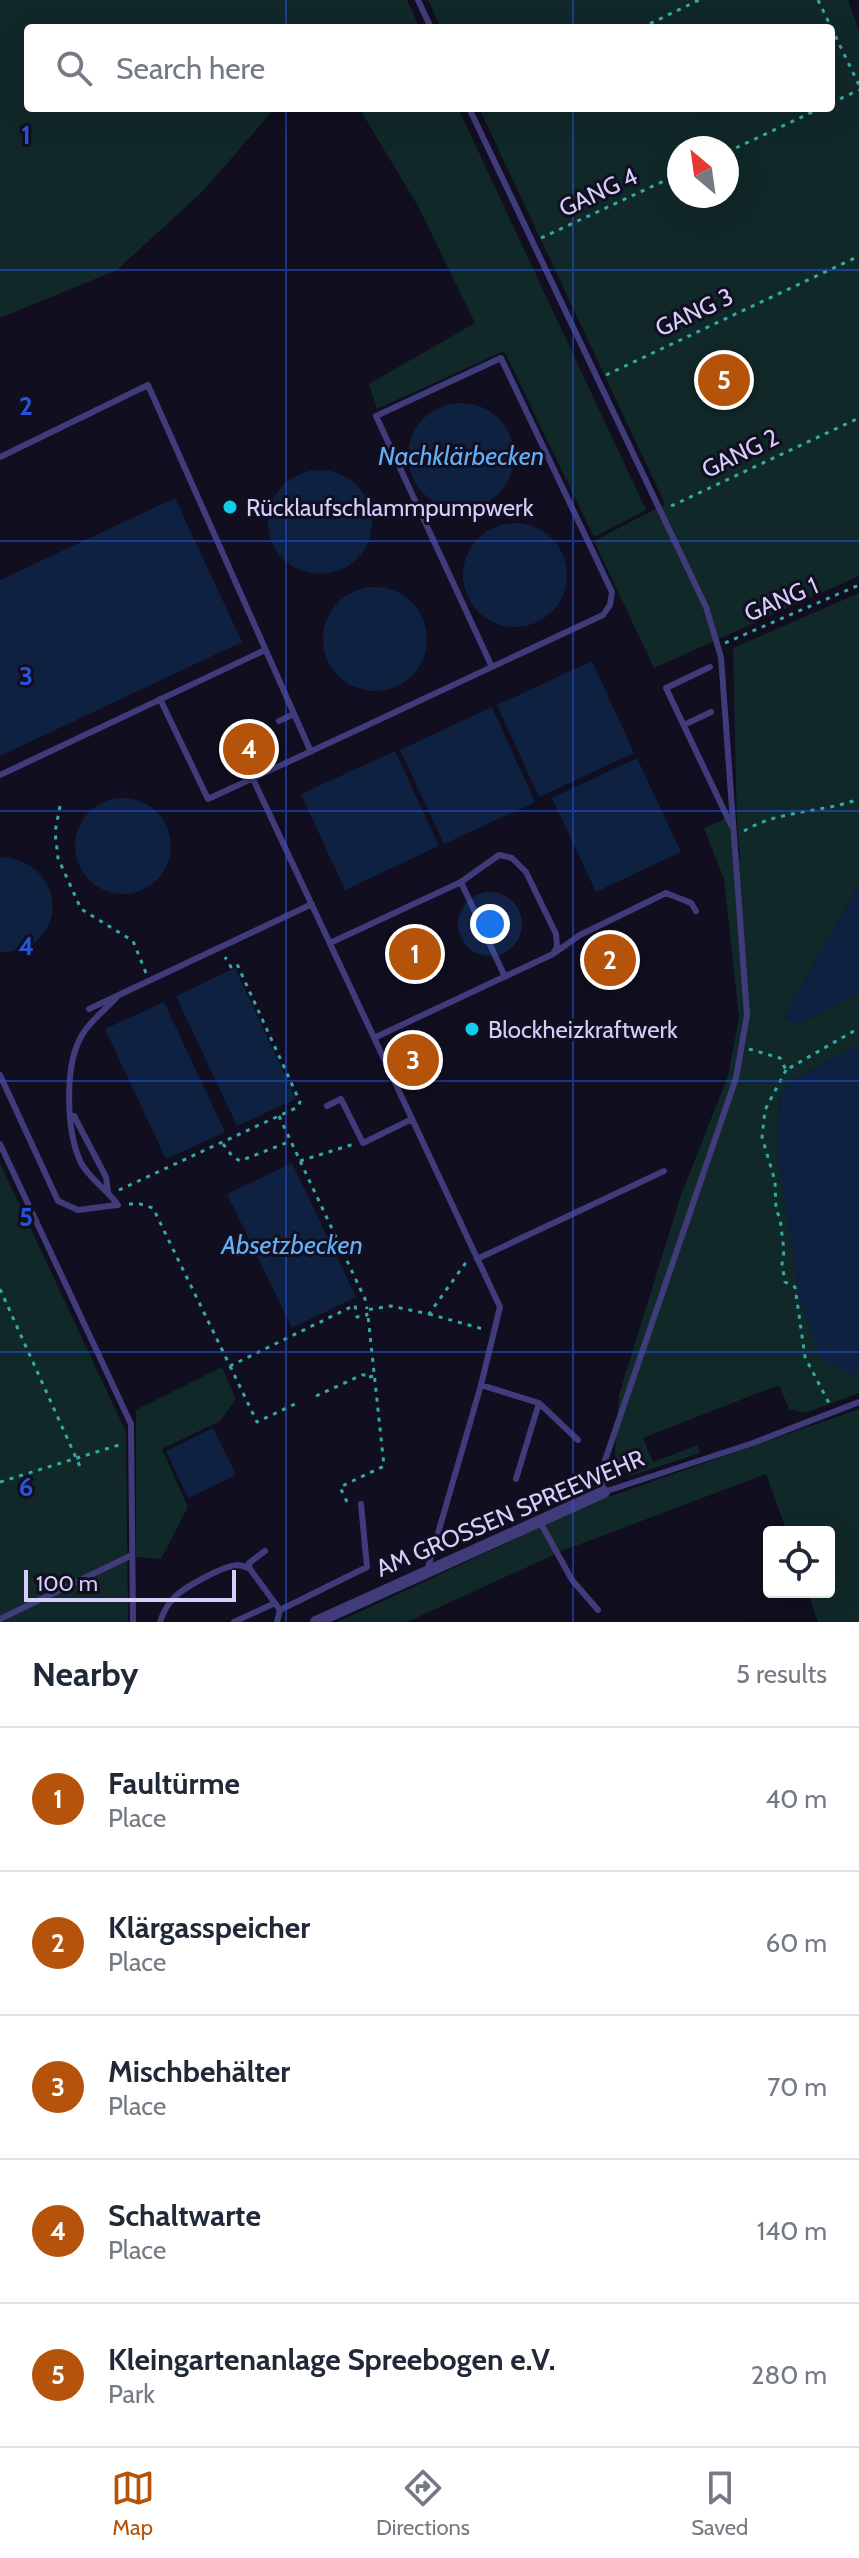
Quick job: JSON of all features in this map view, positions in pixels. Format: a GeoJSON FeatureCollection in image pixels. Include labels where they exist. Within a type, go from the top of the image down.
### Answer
{"type":"FeatureCollection","features":[{"type":"Feature","properties":{"kind":"street","name":"AM GROSSEN SPREEWEHR"},"geometry":{"type":"LineString","coordinates":[[316,1622],[604,1492]]}},
{"type":"Feature","properties":{"kind":"lane"},"geometry":{"type":"LineString","coordinates":[[418,0],[429,24]]}},
{"type":"Feature","properties":{"kind":"lane"},"geometry":{"type":"LineString","coordinates":[[471,112],[706,607],[721,657],[747,1015],[736,1078],[600,1475],[604,1492]]}},
{"type":"Feature","properties":{"kind":"lane"},"geometry":{"type":"LineString","coordinates":[[160,699],[208,799],[311,752],[603,615],[610,605],[612,592],[501,358],[376,416],[492,667]]}},
{"type":"Feature","properties":{"kind":"lane"},"geometry":{"type":"LineString","coordinates":[[0,457],[148,385],[311,752]]}},
{"type":"Feature","properties":{"kind":"lane"},"geometry":{"type":"LineString","coordinates":[[0,775],[265,650]]}},
{"type":"Feature","properties":{"kind":"lane"},"geometry":{"type":"LineString","coordinates":[[710,667],[666,688],[734,833]]}},
{"type":"Feature","properties":{"kind":"lane"},"geometry":{"type":"LineString","coordinates":[[684,725],[711,712]]}},
{"type":"Feature","properties":{"kind":"lane"},"geometry":{"type":"LineString","coordinates":[[279,721],[294,714]]}},
{"type":"Feature","properties":{"kind":"lane"},"geometry":{"type":"LineString","coordinates":[[253,779],[500,1307],[481,1385],[427,1571]]}},
{"type":"Feature","properties":{"kind":"lane"},"geometry":{"type":"LineString","coordinates":[[330,943],[461,882],[499,855],[512,858],[526,872],[556,934],[557,947],[553,954]]}},
{"type":"Feature","properties":{"kind":"lane"},"geometry":{"type":"LineString","coordinates":[[461,882],[505,977]]}},
{"type":"Feature","properties":{"kind":"lane"},"geometry":{"type":"LineString","coordinates":[[374,1038],[553,954],[580,935],[666,893],[691,903],[696,911]]}},
{"type":"Feature","properties":{"kind":"lane"},"geometry":{"type":"LineString","coordinates":[[89,1009],[312,904]]}},
{"type":"Feature","properties":{"kind":"lane"},"geometry":{"type":"LineString","coordinates":[[118,995],[84,1031],[69,1074],[75,1141],[82,1163],[119,1205]]}},
{"type":"Feature","properties":{"kind":"lane"},"geometry":{"type":"LineString","coordinates":[[0,1075],[58,1201],[78,1210],[119,1205]]}},
{"type":"Feature","properties":{"kind":"lane"},"geometry":{"type":"LineString","coordinates":[[327,1106],[341,1099],[363,1143],[412,1119]]}},
{"type":"Feature","properties":{"kind":"lane"},"geometry":{"type":"LineString","coordinates":[[71,1108],[106,1177],[108,1192]]}},
{"type":"Feature","properties":{"kind":"lane"},"geometry":{"type":"LineString","coordinates":[[0,1144],[131,1424],[133,1622]]}},
{"type":"Feature","properties":{"kind":"lane"},"geometry":{"type":"LineString","coordinates":[[477,1259],[664,1171]]}},
{"type":"Feature","properties":{"kind":"lane"},"geometry":{"type":"LineString","coordinates":[[481,1385],[539,1403],[578,1440]]}},
{"type":"Feature","properties":{"kind":"lane","name":"AM GROSSEN SPREEWEHR"},"geometry":{"type":"LineString","coordinates":[[604,1492],[753,1443],[859,1402]]}},
{"type":"Feature","properties":{"kind":"lane"},"geometry":{"type":"LineString","coordinates":[[516,1479],[539,1403]]}},
{"type":"Feature","properties":{"kind":"lane"},"geometry":{"type":"LineString","coordinates":[[280,1610],[367,1567],[361,1504]]}},
{"type":"Feature","properties":{"kind":"lane"},"geometry":{"type":"LineString","coordinates":[[539,1520],[572,1580],[598,1610]]}},
{"type":"Feature","properties":{"kind":"lane"},"geometry":{"type":"LineString","coordinates":[[265,1551],[249,1563],[250,1569],[280,1610],[277,1622]]}},
{"type":"Feature","properties":{"kind":"lane"},"geometry":{"type":"LineString","coordinates":[[0,1619],[132,1555]]}},
{"type":"Feature","properties":{"kind":"lane"},"geometry":{"type":"LineString","coordinates":[[160,1622],[174,1596],[191,1585],[234,1565],[250,1569]]}},
{"type":"Feature","properties":{"kind":"lane"},"geometry":{"type":"LineString","coordinates":[[234,1622],[275,1603]]}},
{"type":"Feature","properties":{"kind":"path"},"geometry":{"type":"LineString","coordinates":[[649,24],[699,0]]}},
{"type":"Feature","properties":{"kind":"path"},"geometry":{"type":"LineString","coordinates":[[818,0],[829,24]]}},
{"type":"Feature","properties":{"kind":"path"},"geometry":{"type":"LineString","coordinates":[[835,36],[859,87],[835,101]]}},
{"type":"Feature","properties":{"kind":"path"},"geometry":{"type":"LineString","coordinates":[[739,146],[812,112]]}},
{"type":"Feature","properties":{"kind":"path","name":"GANG 4"},"geometry":{"type":"LineString","coordinates":[[532,243],[667,180]]}},
{"type":"Feature","properties":{"kind":"path","name":"GANG 3"},"geometry":{"type":"LineString","coordinates":[[598,379],[859,256]]}},
{"type":"Feature","properties":{"kind":"path","name":"GANG 2"},"geometry":{"type":"LineString","coordinates":[[660,511],[859,418]]}},
{"type":"Feature","properties":{"kind":"path","name":"GANG 1"},"geometry":{"type":"LineString","coordinates":[[718,646],[859,585]]}},
{"type":"Feature","properties":{"kind":"path"},"geometry":{"type":"LineString","coordinates":[[734,833],[760,821],[840,806],[859,799]]}},
{"type":"Feature","properties":{"kind":"path"},"geometry":{"type":"LineString","coordinates":[[60,806],[55,832],[58,858],[81,909],[133,941],[149,981]]}},
{"type":"Feature","properties":{"kind":"path"},"geometry":{"type":"LineString","coordinates":[[231,967],[237,964],[300,1102],[298,1107],[115,1192],[119,1205],[140,1204],[153,1208],[257,1422],[297,1403]]}},
{"type":"Feature","properties":{"kind":"path"},"geometry":{"type":"LineString","coordinates":[[833,1412],[805,1357],[795,1287],[785,1282],[775,1181],[762,1137],[765,1110],[786,1070],[859,1028]]}},
{"type":"Feature","properties":{"kind":"path"},"geometry":{"type":"LineString","coordinates":[[741,1047],[780,1058],[786,1070]]}},
{"type":"Feature","properties":{"kind":"path"},"geometry":{"type":"LineString","coordinates":[[279,1116],[365,1299],[367,1310],[384,1466],[340,1487],[347,1502]]}},
{"type":"Feature","properties":{"kind":"path"},"geometry":{"type":"LineString","coordinates":[[222,1142],[240,1161],[291,1141]]}},
{"type":"Feature","properties":{"kind":"path"},"geometry":{"type":"LineString","coordinates":[[300,1161],[362,1141]]}},
{"type":"Feature","properties":{"kind":"path"},"geometry":{"type":"LineString","coordinates":[[429,1314],[474,1252]]}},
{"type":"Feature","properties":{"kind":"path"},"geometry":{"type":"LineString","coordinates":[[0,1289],[82,1471]]}},
{"type":"Feature","properties":{"kind":"path"},"geometry":{"type":"LineString","coordinates":[[230,1366],[355,1305],[357,1317],[367,1315],[367,1310]]}},
{"type":"Feature","properties":{"kind":"path"},"geometry":{"type":"LineString","coordinates":[[367,1310],[391,1306],[494,1332]]}},
{"type":"Feature","properties":{"kind":"path"},"geometry":{"type":"LineString","coordinates":[[316,1396],[362,1375],[367,1378],[374,1377],[374,1374]]}},
{"type":"Feature","properties":{"kind":"path"},"geometry":{"type":"LineString","coordinates":[[0,1482],[133,1441]]}},
{"type":"Feature","properties":{"kind":"green space"},"geometry":{"type":"Polygon","coordinates":[[[0,0],[407,0],[418,24],[24,24],[24,112],[272,112],[203,191],[117,270],[0,318],[0,0]]]}},
{"type":"Feature","properties":{"kind":"green space"},"geometry":{"type":"Polygon","coordinates":[[[428,0],[848,0],[859,31],[859,576],[654,668],[594,541],[665,504],[481,112],[835,112],[835,24],[439,24],[428,0]]]}},
{"type":"Feature","properties":{"kind":"green space"},"geometry":{"type":"Polygon","coordinates":[[[361,112],[460,112],[646,510],[594,537],[504,351],[377,409],[369,384],[475,323],[418,206],[361,112]]]}},
{"type":"Feature","properties":{"kind":"green space"},"geometry":{"type":"Polygon","coordinates":[[[859,593],[859,884],[784,1017],[797,1025],[859,993],[859,1044],[791,1081],[780,1095],[777,1153],[859,1372],[859,1393],[805,1413],[789,1409],[779,1385],[643,1438],[653,1462],[698,1445],[700,1453],[630,1476],[618,1466],[615,1455],[619,1395],[681,1195],[728,1076],[739,1018],[724,879],[704,828],[723,820],[727,808],[741,864],[737,826],[733,648],[859,593]]]}},
{"type":"Feature","properties":{"kind":"green space"},"geometry":{"type":"Polygon","coordinates":[[[0,1163],[126,1432],[128,1622],[0,1622],[0,1163]]]}},
{"type":"Feature","properties":{"kind":"green space"},"geometry":{"type":"Polygon","coordinates":[[[222,1367],[236,1399],[220,1421],[162,1449],[188,1507],[161,1559],[136,1557],[136,1410],[222,1367]]]}},
{"type":"Feature","properties":{"kind":"green space"},"geometry":{"type":"Polygon","coordinates":[[[859,1409],[859,1622],[818,1622],[810,1598],[835,1598],[835,1526],[785,1526],[766,1474],[562,1551],[407,1622],[338,1622],[594,1502],[859,1409]]]}},
{"type":"Feature","properties":{"kind":"water","name":"Nachklärbecken"},"geometry":{"type":"Polygon","coordinates":[[[461,403],[481,407],[498,419],[510,436],[514,456],[510,476],[498,493],[481,505],[461,509],[441,505],[424,493],[412,476],[408,456],[412,436],[424,419],[441,407],[461,403]]]}},
{"type":"Feature","properties":{"kind":"water","name":"Nachklärbecken"},"geometry":{"type":"Polygon","coordinates":[[[320,470],[340,473],[357,485],[369,502],[372,522],[369,542],[357,559],[340,571],[320,574],[300,571],[283,559],[271,542],[268,522],[271,502],[283,485],[300,473],[320,470]]]}},
{"type":"Feature","properties":{"kind":"water"},"geometry":{"type":"Polygon","coordinates":[[[175,498],[242,642],[0,756],[0,580],[175,498]]]}},
{"type":"Feature","properties":{"kind":"water","name":"Nachklärbecken"},"geometry":{"type":"Polygon","coordinates":[[[515,523],[535,527],[552,538],[563,555],[567,575],[563,595],[552,612],[535,623],[515,627],[495,623],[478,612],[467,595],[463,575],[467,555],[478,538],[495,527],[515,523]]]}},
{"type":"Feature","properties":{"kind":"water"},"geometry":{"type":"Polygon","coordinates":[[[375,587],[395,591],[412,602],[423,619],[427,639],[423,659],[412,676],[395,687],[375,691],[355,687],[338,676],[327,659],[323,639],[327,619],[338,602],[355,591],[375,587]]]}},
{"type":"Feature","properties":{"kind":"water"},"geometry":{"type":"Polygon","coordinates":[[[592,661],[634,753],[539,797],[497,705],[592,661]]]}},
{"type":"Feature","properties":{"kind":"water"},"geometry":{"type":"Polygon","coordinates":[[[492,707],[535,802],[444,844],[400,750],[492,707]]]}},
{"type":"Feature","properties":{"kind":"water"},"geometry":{"type":"Polygon","coordinates":[[[395,751],[439,846],[345,890],[301,794],[395,751]]]}},
{"type":"Feature","properties":{"kind":"water"},"geometry":{"type":"Polygon","coordinates":[[[637,758],[681,852],[596,892],[552,798],[637,758]]]}},
{"type":"Feature","properties":{"kind":"water"},"geometry":{"type":"Polygon","coordinates":[[[123,798],[141,802],[157,812],[167,828],[171,846],[167,864],[157,880],[141,890],[123,894],[105,890],[89,880],[79,864],[75,846],[79,828],[89,812],[105,802],[123,798]]]}},
{"type":"Feature","properties":{"kind":"water"},"geometry":{"type":"Polygon","coordinates":[[[8,857],[29,865],[43,878],[51,894],[52,911],[48,927],[37,940],[21,949],[0,952],[0,858],[8,857]]]}},
{"type":"Feature","properties":{"kind":"water"},"geometry":{"type":"Polygon","coordinates":[[[859,884],[859,993],[797,1025],[784,1017],[859,884]]]}},
{"type":"Feature","properties":{"kind":"water"},"geometry":{"type":"Polygon","coordinates":[[[235,968],[296,1099],[237,1126],[176,996],[235,968]]]}},
{"type":"Feature","properties":{"kind":"water"},"geometry":{"type":"Polygon","coordinates":[[[164,1002],[225,1132],[166,1159],[105,1029],[164,1002]]]}},
{"type":"Feature","properties":{"kind":"water"},"geometry":{"type":"Polygon","coordinates":[[[859,1044],[859,1372],[852,1375],[820,1359],[799,1298],[777,1153],[780,1095],[791,1081],[859,1044]]]}},
{"type":"Feature","properties":{"kind":"water","name":"Absetzbecken"},"geometry":{"type":"Polygon","coordinates":[[[292,1163],[356,1297],[292,1328],[227,1194],[292,1163]]]}},
{"type":"Feature","properties":{"kind":"water"},"geometry":{"type":"Polygon","coordinates":[[[213,1428],[236,1475],[188,1498],[166,1451],[213,1428]]]}},
{"type":"Feature","properties":{"kind":"place","name":"Kleingartenanlage Spreebogen e.V."},"geometry":{"type":"Point","coordinates":[724,380]}},
{"type":"Feature","properties":{"kind":"place","name":"Rücklaufschlammpumpwerk"},"geometry":{"type":"Point","coordinates":[230,507]}},
{"type":"Feature","properties":{"kind":"place","name":"Schaltwarte"},"geometry":{"type":"Point","coordinates":[249,749]}},
{"type":"Feature","properties":{"kind":"place","name":"Faultürme"},"geometry":{"type":"Point","coordinates":[415,954]}},
{"type":"Feature","properties":{"kind":"place","name":"Klärgasspeicher"},"geometry":{"type":"Point","coordinates":[610,960]}},
{"type":"Feature","properties":{"kind":"place","name":"Blockheizkraftwerk"},"geometry":{"type":"Point","coordinates":[472,1029]}},
{"type":"Feature","properties":{"kind":"place","name":"Mischbehälter"},"geometry":{"type":"Point","coordinates":[413,1060]}}]}
